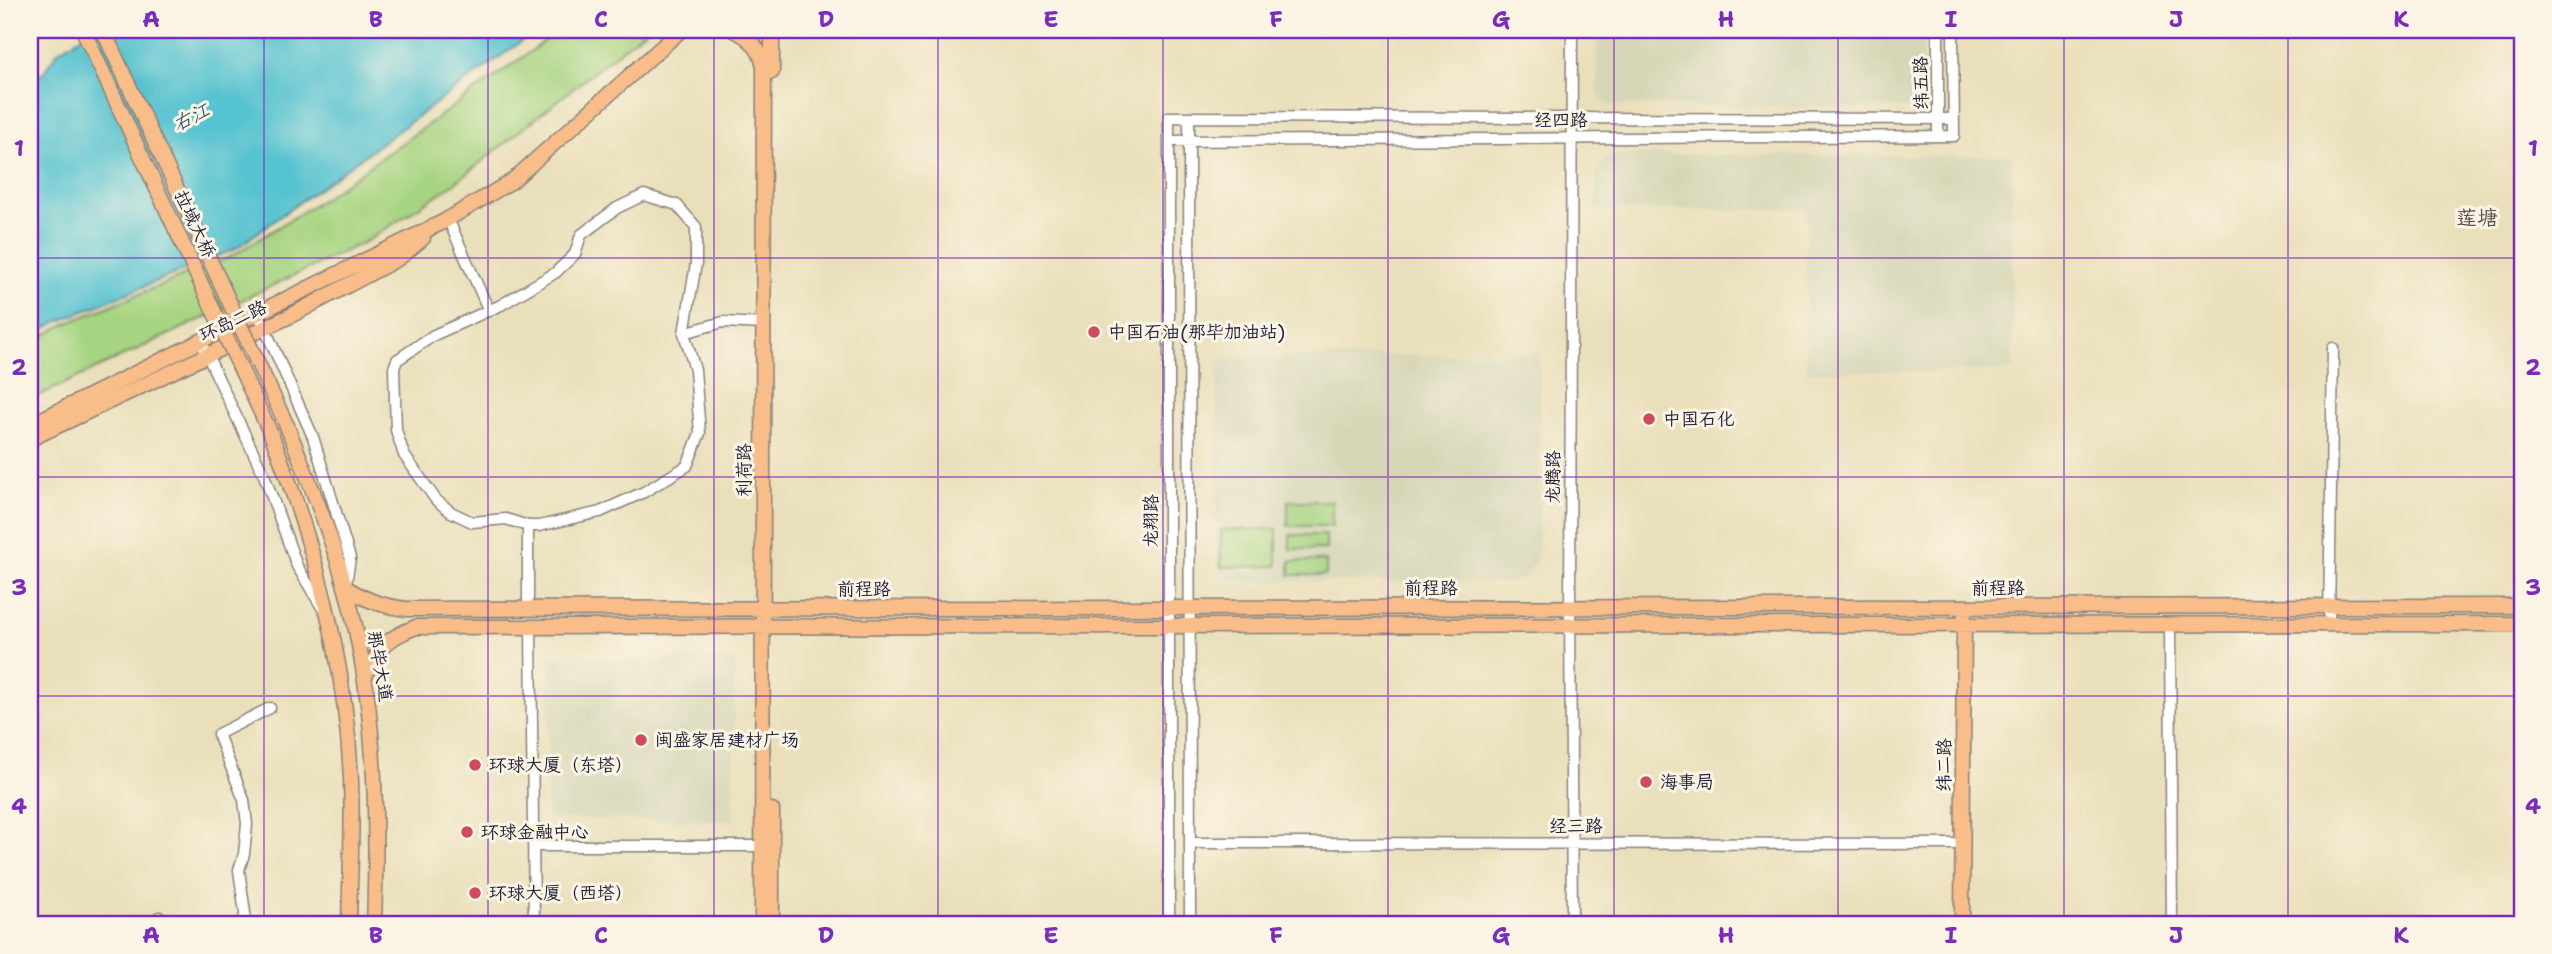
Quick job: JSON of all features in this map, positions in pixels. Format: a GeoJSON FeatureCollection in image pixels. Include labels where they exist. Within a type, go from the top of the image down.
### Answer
{"type":"FeatureCollection","features":[{"type":"Feature","properties":{"kind":"main road","name":"拉域大桥"},"geometry":{"type":"LineString","coordinates":[[83,30],[271,434],[309,536],[329,618]]}},
{"type":"Feature","properties":{"kind":"main road","name":"拉域大桥"},"geometry":{"type":"LineString","coordinates":[[103,30],[287,426]]}},
{"type":"Feature","properties":{"kind":"main road","name":"环岛二路"},"geometry":{"type":"LineString","coordinates":[[30,439],[204,348],[258,313],[446,220],[512,181],[681,30]]}},
{"type":"Feature","properties":{"kind":"main road","name":"利荷路"},"geometry":{"type":"LineString","coordinates":[[734,30],[742,33],[761,52],[765,66],[767,609]]}},
{"type":"Feature","properties":{"kind":"main road","name":"利荷路"},"geometry":{"type":"LineString","coordinates":[[772,30],[767,609],[772,924]]}},
{"type":"Feature","properties":{"kind":"main road","name":"环岛二路"},"geometry":{"type":"LineString","coordinates":[[30,425],[204,348],[265,328],[399,258],[446,220]]}},
{"type":"Feature","properties":{"kind":"main road","name":"那毕大道"},"geometry":{"type":"LineString","coordinates":[[287,426],[312,489],[345,587],[364,677],[372,743],[376,812],[374,924]]}},
{"type":"Feature","properties":{"kind":"main road","name":"前程路"},"geometry":{"type":"LineString","coordinates":[[345,587],[364,599],[406,610],[2522,606]]}},
{"type":"Feature","properties":{"kind":"main road","name":"纬二路"},"geometry":{"type":"LineString","coordinates":[[1962,924],[1964,607]]}},
{"type":"Feature","properties":{"kind":"main road"},"geometry":{"type":"LineString","coordinates":[[329,618],[344,708],[351,779],[349,924]]}},
{"type":"Feature","properties":{"kind":"main road"},"geometry":{"type":"LineString","coordinates":[[364,677],[377,653],[392,636],[416,627],[2522,624]]}},
{"type":"Feature","properties":{"kind":"main road","name":"利荷路"},"geometry":{"type":"LineString","coordinates":[[762,924],[767,627]]}},
{"type":"Feature","properties":{"kind":"street","name":"龙腾路"},"geometry":{"type":"LineString","coordinates":[[1572,30],[1572,924]]}},
{"type":"Feature","properties":{"kind":"street","name":"纬五路"},"geometry":{"type":"LineString","coordinates":[[1938,30],[1938,136]]}},
{"type":"Feature","properties":{"kind":"street","name":"纬五路"},"geometry":{"type":"LineString","coordinates":[[1953,30],[1954,136]]}},
{"type":"Feature","properties":{"kind":"street","name":"经四路"},"geometry":{"type":"LineString","coordinates":[[1169,117],[1953,119]]}},
{"type":"Feature","properties":{"kind":"street","name":"龙翔路"},"geometry":{"type":"LineString","coordinates":[[1169,117],[1169,924]]}},
{"type":"Feature","properties":{"kind":"street"},"geometry":{"type":"LineString","coordinates":[[1189,117],[1190,924]]}},
{"type":"Feature","properties":{"kind":"street","name":"经四路"},"geometry":{"type":"LineString","coordinates":[[1169,141],[1954,136]]}},
{"type":"Feature","properties":{"kind":"street"},"geometry":{"type":"LineString","coordinates":[[644,195],[677,205],[696,227],[696,264],[684,333],[695,370],[700,433],[687,467],[644,492],[600,512],[539,526],[528,526],[506,519],[472,522],[443,507],[404,455],[396,430],[394,368],[397,360],[435,335],[489,311],[555,273],[575,254],[581,235],[617,208],[644,195]]}},
{"type":"Feature","properties":{"kind":"street"},"geometry":{"type":"LineString","coordinates":[[446,220],[489,311]]}},
{"type":"Feature","properties":{"kind":"street"},"geometry":{"type":"LineString","coordinates":[[258,313],[313,437],[350,558],[345,587]]}},
{"type":"Feature","properties":{"kind":"street"},"geometry":{"type":"LineString","coordinates":[[684,333],[723,322],[764,324]]}},
{"type":"Feature","properties":{"kind":"street"},"geometry":{"type":"LineString","coordinates":[[204,348],[264,475],[297,566],[329,618]]}},
{"type":"Feature","properties":{"kind":"street"},"geometry":{"type":"LineString","coordinates":[[2329,625],[2333,348]]}},
{"type":"Feature","properties":{"kind":"street"},"geometry":{"type":"LineString","coordinates":[[528,526],[528,609]]}},
{"type":"Feature","properties":{"kind":"street"},"geometry":{"type":"LineString","coordinates":[[2171,625],[2172,924]]}},
{"type":"Feature","properties":{"kind":"street"},"geometry":{"type":"LineString","coordinates":[[531,627],[534,924]]}},
{"type":"Feature","properties":{"kind":"street"},"geometry":{"type":"LineString","coordinates":[[244,924],[239,870],[244,854],[247,824],[244,800],[218,734],[270,708]]}},
{"type":"Feature","properties":{"kind":"street","name":"经三路"},"geometry":{"type":"LineString","coordinates":[[1190,843],[1962,844]]}},
{"type":"Feature","properties":{"kind":"street"},"geometry":{"type":"LineString","coordinates":[[533,846],[762,846]]}},
{"type":"Feature","properties":{"kind":"shaded area"},"geometry":{"type":"Polygon","coordinates":[[[1596,30],[1923,30],[1923,97],[1912,108],[1608,105],[1597,92],[1596,30]]]}},
{"type":"Feature","properties":{"kind":"shaded area"},"geometry":{"type":"Polygon","coordinates":[[[1622,154],[2012,156],[2013,371],[1806,372],[1806,209],[1596,210],[1596,172],[1607,157],[1622,154]]]}},
{"type":"Feature","properties":{"kind":"shaded area"},"geometry":{"type":"Polygon","coordinates":[[[1540,353],[1539,543],[1536,561],[1524,578],[1507,583],[1232,581],[1222,573],[1216,562],[1217,358],[1540,353]]]}},
{"type":"Feature","properties":{"kind":"shaded area","name":"闽盛家居建材广场"},"geometry":{"type":"Polygon","coordinates":[[[549,658],[735,660],[733,821],[547,819],[549,658]]]}},
{"type":"Feature","properties":{"kind":"green space"},"geometry":{"type":"Polygon","coordinates":[[[556,30],[646,30],[455,183],[369,240],[30,400],[30,343],[63,325],[230,257],[323,199],[537,47],[556,30]]]}},
{"type":"Feature","properties":{"kind":"green space"},"geometry":{"type":"Polygon","coordinates":[[[1288,501],[1332,501],[1332,526],[1288,526],[1288,501]]]}},
{"type":"Feature","properties":{"kind":"green space"},"geometry":{"type":"Polygon","coordinates":[[[1277,529],[1277,566],[1221,567],[1221,530],[1277,529]]]}},
{"type":"Feature","properties":{"kind":"green space"},"geometry":{"type":"Polygon","coordinates":[[[1290,535],[1326,535],[1326,549],[1290,549],[1290,535]]]}},
{"type":"Feature","properties":{"kind":"green space"},"geometry":{"type":"Polygon","coordinates":[[[1290,561],[1326,561],[1326,575],[1290,575],[1290,561]]]}},
{"type":"Feature","properties":{"kind":"water","name":"右江"},"geometry":{"type":"Polygon","coordinates":[[[93,30],[537,30],[235,249],[55,323],[30,336],[30,82],[43,73],[58,51],[93,30]]]}},
{"type":"Feature","properties":{"kind":"place","name":"中国石油(那毕加油站)"},"geometry":{"type":"Point","coordinates":[1094,332]}},
{"type":"Feature","properties":{"kind":"place","name":"中国石化"},"geometry":{"type":"Point","coordinates":[1649,419]}},
{"type":"Feature","properties":{"kind":"place","name":"闽盛家居建材广场"},"geometry":{"type":"Point","coordinates":[641,740]}},
{"type":"Feature","properties":{"kind":"place","name":"环球大厦（东塔）"},"geometry":{"type":"Point","coordinates":[475,765]}},
{"type":"Feature","properties":{"kind":"place","name":"海事局"},"geometry":{"type":"Point","coordinates":[1646,782]}},
{"type":"Feature","properties":{"kind":"place","name":"环球金融中心"},"geometry":{"type":"Point","coordinates":[467,832]}},
{"type":"Feature","properties":{"kind":"place","name":"环球大厦（西塔）"},"geometry":{"type":"Point","coordinates":[475,893]}},
{"type":"Feature","properties":{"kind":"district","name":"莲塘"},"geometry":{"type":"Point","coordinates":[2477,218]}}]}
